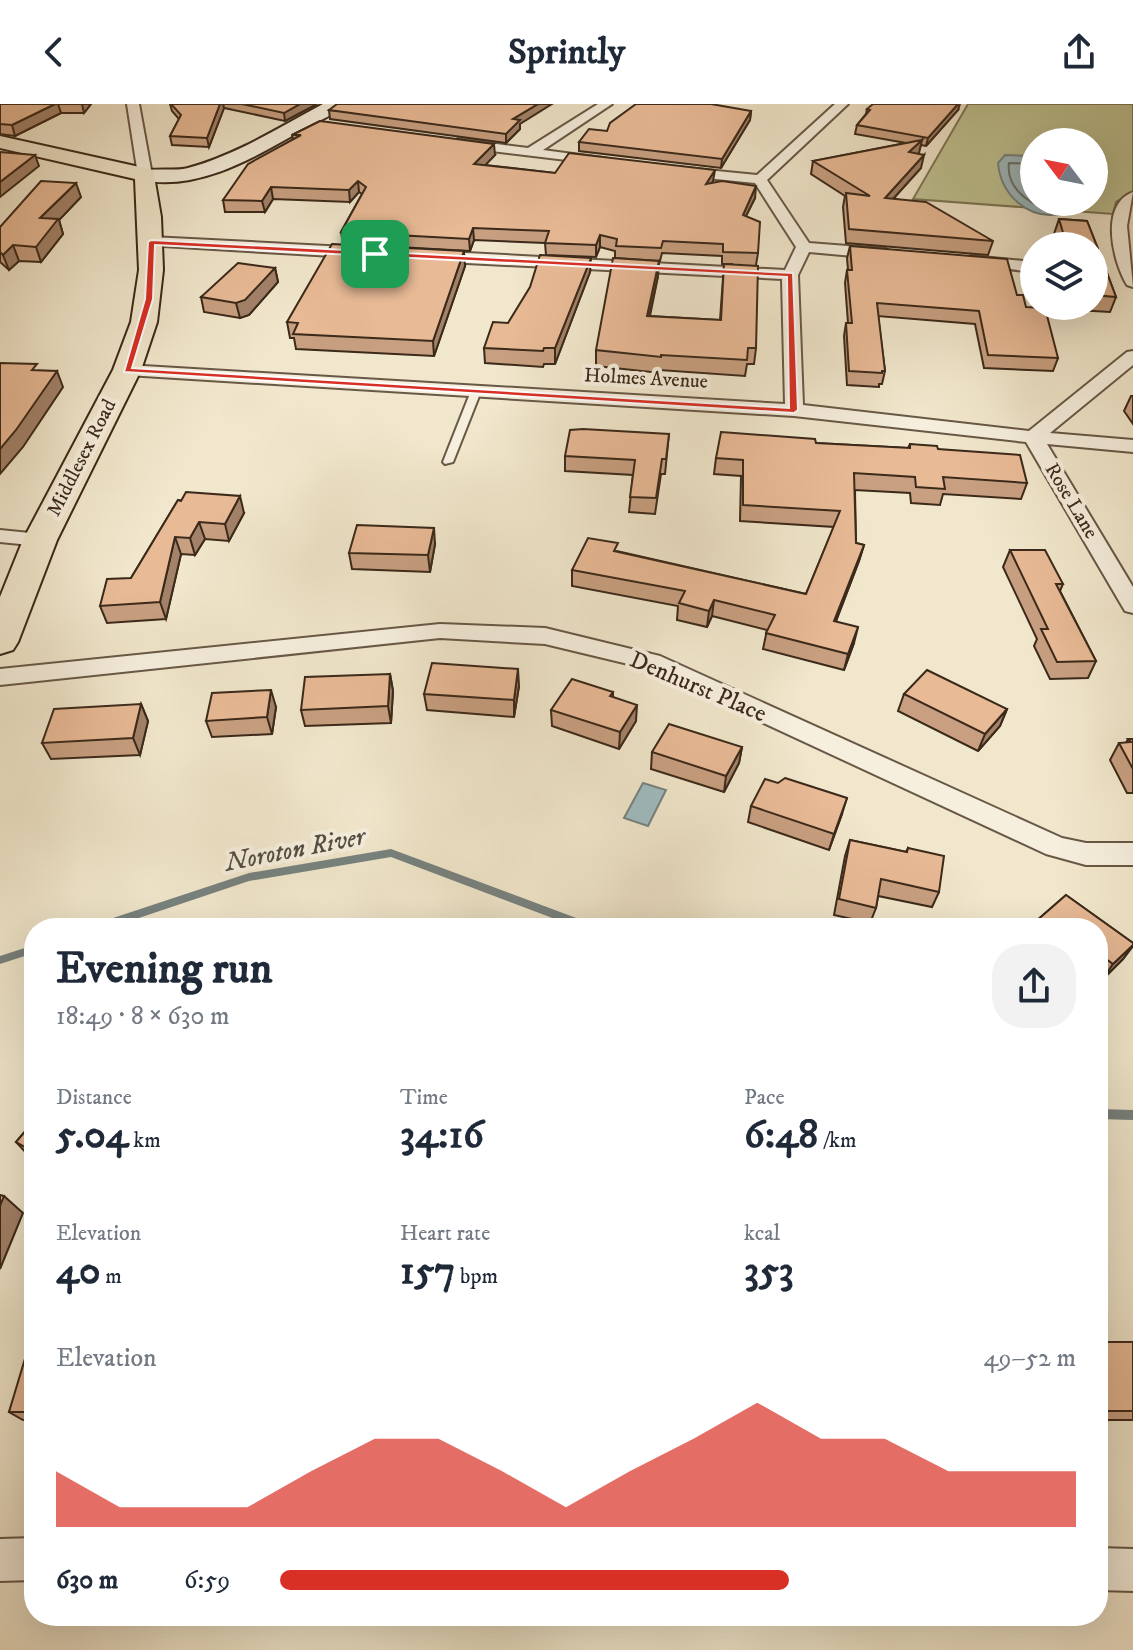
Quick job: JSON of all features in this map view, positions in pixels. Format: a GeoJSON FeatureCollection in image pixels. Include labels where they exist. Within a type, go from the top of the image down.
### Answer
{"type":"FeatureCollection","features":[{"type":"Feature","properties":{"kind":"main road"},"geometry":{"type":"LineString","coordinates":[[1,144],[145,175]]}},
{"type":"Feature","properties":{"kind":"main road","name":"Middlesex Road"},"geometry":{"type":"LineString","coordinates":[[0,642],[40,540],[127,370],[149,299],[151,242],[145,175]]}},
{"type":"Feature","properties":{"kind":"street"},"geometry":{"type":"LineString","coordinates":[[133,104],[145,175],[169,179],[243,153],[336,104]]}},
{"type":"Feature","properties":{"kind":"street"},"geometry":{"type":"LineString","coordinates":[[529,153],[606,104]]}},
{"type":"Feature","properties":{"kind":"street"},"geometry":{"type":"LineString","coordinates":[[666,170],[760,179],[842,104]]}},
{"type":"Feature","properties":{"kind":"street"},"geometry":{"type":"LineString","coordinates":[[302,122],[334,126]]}},
{"type":"Feature","properties":{"kind":"street"},"geometry":{"type":"LineString","coordinates":[[443,141],[620,165]]}},
{"type":"Feature","properties":{"kind":"street"},"geometry":{"type":"LineString","coordinates":[[760,179],[804,247]]}},
{"type":"Feature","properties":{"kind":"street"},"geometry":{"type":"LineString","coordinates":[[1108,273],[1131,278],[1119,230],[1122,211],[1133,196]]}},
{"type":"Feature","properties":{"kind":"street"},"geometry":{"type":"LineString","coordinates":[[151,242],[375,254]]}},
{"type":"Feature","properties":{"kind":"street"},"geometry":{"type":"LineString","coordinates":[[804,247],[896,255]]}},
{"type":"Feature","properties":{"kind":"street"},"geometry":{"type":"LineString","coordinates":[[794,410],[790,275],[804,247]]}},
{"type":"Feature","properties":{"kind":"street"},"geometry":{"type":"LineString","coordinates":[[407,255],[790,275]]}},
{"type":"Feature","properties":{"kind":"street"},"geometry":{"type":"LineString","coordinates":[[957,260],[1020,266]]}},
{"type":"Feature","properties":{"kind":"street"},"geometry":{"type":"LineString","coordinates":[[1033,437],[1133,356]]}},
{"type":"Feature","properties":{"kind":"street","name":"Holmes Avenue"},"geometry":{"type":"LineString","coordinates":[[127,370],[794,410],[1133,446]]}},
{"type":"Feature","properties":{"kind":"street","name":"Rose Lane"},"geometry":{"type":"LineString","coordinates":[[1033,437],[1133,606]]}},
{"type":"Feature","properties":{"kind":"street"},"geometry":{"type":"LineString","coordinates":[[0,536],[40,540]]}},
{"type":"Feature","properties":{"kind":"street","name":"Denhurst Place"},"geometry":{"type":"LineString","coordinates":[[0,677],[440,631],[545,636],[652,662],[1056,847],[1086,854],[1133,854]]}},
{"type":"Feature","properties":{"kind":"street"},"geometry":{"type":"LineString","coordinates":[[0,1560],[24,1559]]}},
{"type":"Feature","properties":{"kind":"street"},"geometry":{"type":"LineString","coordinates":[[1108,1569],[1133,1570]]}},
{"type":"Feature","properties":{"kind":"lane"},"geometry":{"type":"LineString","coordinates":[[448,462],[476,391]]}},
{"type":"Feature","properties":{"kind":"green space"},"geometry":{"type":"Polygon","coordinates":[[[968,104],[1133,104],[1133,192],[1116,202],[1113,214],[1108,214],[1108,128],[1020,128],[1020,207],[913,199],[968,104]]]}},
{"type":"Feature","properties":{"kind":"water"},"geometry":{"type":"Polygon","coordinates":[[[1005,155],[1020,156],[1020,204],[1004,185],[998,163],[1005,155]]]}},
{"type":"Feature","properties":{"kind":"water"},"geometry":{"type":"Polygon","coordinates":[[[643,783],[666,790],[648,826],[624,818],[643,783]]]}},
{"type":"Feature","properties":{"kind":"building"},"geometry":{"type":"Polygon","coordinates":[[[0,104],[55,104],[12,125],[0,124],[0,104]]]}},
{"type":"Feature","properties":{"kind":"building"},"geometry":{"type":"Polygon","coordinates":[[[171,104],[220,104],[207,138],[170,136],[181,115],[171,104]]]}},
{"type":"Feature","properties":{"kind":"building"},"geometry":{"type":"Polygon","coordinates":[[[242,104],[300,104],[284,113],[242,104]]]}},
{"type":"Feature","properties":{"kind":"building"},"geometry":{"type":"Polygon","coordinates":[[[337,104],[538,104],[513,119],[520,120],[506,134],[329,110],[337,104]]]}},
{"type":"Feature","properties":{"kind":"building"},"geometry":{"type":"Polygon","coordinates":[[[636,104],[711,104],[751,111],[722,159],[579,142],[589,129],[607,131],[610,123],[636,104]]]}},
{"type":"Feature","properties":{"kind":"building"},"geometry":{"type":"Polygon","coordinates":[[[873,104],[958,104],[928,138],[857,125],[873,104]]]}},
{"type":"Feature","properties":{"kind":"building"},"geometry":{"type":"Polygon","coordinates":[[[320,121],[494,144],[474,164],[555,173],[569,153],[715,170],[706,184],[722,181],[756,186],[743,215],[760,222],[758,253],[723,252],[723,244],[663,241],[661,248],[616,246],[617,239],[600,235],[596,245],[545,243],[549,231],[473,228],[469,239],[341,232],[366,187],[358,181],[349,190],[271,187],[262,201],[223,200],[248,164],[320,121]]]}},
{"type":"Feature","properties":{"kind":"building"},"geometry":{"type":"Polygon","coordinates":[[[922,140],[909,152],[924,155],[885,198],[926,202],[993,241],[849,229],[846,193],[870,196],[813,161],[922,140]]]}},
{"type":"Feature","properties":{"kind":"building"},"geometry":{"type":"Polygon","coordinates":[[[0,152],[35,155],[0,182],[0,152]]]}},
{"type":"Feature","properties":{"kind":"building"},"geometry":{"type":"Polygon","coordinates":[[[41,181],[76,183],[40,218],[58,219],[36,247],[13,245],[3,255],[0,252],[0,227],[41,181]]]}},
{"type":"Feature","properties":{"kind":"building"},"geometry":{"type":"Polygon","coordinates":[[[1059,219],[1087,221],[1091,232],[1063,232],[1059,219]]]}},
{"type":"Feature","properties":{"kind":"building"},"geometry":{"type":"Polygon","coordinates":[[[332,244],[464,251],[433,341],[293,334],[298,323],[287,322],[332,244]]]}},
{"type":"Feature","properties":{"kind":"building"},"geometry":{"type":"Polygon","coordinates":[[[850,246],[1007,259],[1017,295],[1020,295],[1020,320],[1048,320],[1058,358],[988,355],[979,311],[877,303],[885,371],[849,371],[846,323],[852,323],[847,270],[852,270],[850,246]]]}},
{"type":"Feature","properties":{"kind":"building"},"geometry":{"type":"Polygon","coordinates":[[[540,255],[591,258],[555,348],[544,348],[543,351],[484,348],[493,322],[508,323],[530,287],[540,255]]]}},
{"type":"Feature","properties":{"kind":"building"},"geometry":{"type":"Polygon","coordinates":[[[613,258],[659,261],[647,316],[721,320],[724,264],[758,266],[756,348],[748,348],[747,360],[661,357],[596,350],[613,258]]]}},
{"type":"Feature","properties":{"kind":"building"},"geometry":{"type":"Polygon","coordinates":[[[238,263],[275,268],[245,300],[236,303],[201,297],[238,263]]]}},
{"type":"Feature","properties":{"kind":"building"},"geometry":{"type":"Polygon","coordinates":[[[1108,276],[1116,297],[1108,296],[1108,276]]]}},
{"type":"Feature","properties":{"kind":"building"},"geometry":{"type":"Polygon","coordinates":[[[0,363],[37,364],[32,370],[57,371],[0,449],[0,363]]]}},
{"type":"Feature","properties":{"kind":"building"},"geometry":{"type":"Polygon","coordinates":[[[570,430],[669,434],[656,498],[630,497],[635,460],[565,456],[570,430]]]}},
{"type":"Feature","properties":{"kind":"building"},"geometry":{"type":"Polygon","coordinates":[[[721,432],[815,439],[816,443],[910,448],[910,444],[1020,455],[1027,483],[943,477],[945,489],[916,487],[915,477],[854,473],[856,543],[864,545],[834,621],[858,627],[848,654],[766,633],[775,615],[714,600],[709,611],[679,603],[685,591],[572,570],[588,538],[618,543],[614,551],[806,594],[840,511],[743,505],[743,460],[716,458],[721,432]]]}},
{"type":"Feature","properties":{"kind":"building"},"geometry":{"type":"Polygon","coordinates":[[[186,492],[240,496],[225,524],[199,522],[190,538],[175,537],[160,602],[100,606],[107,579],[131,578],[178,500],[181,501],[186,492]]]}},
{"type":"Feature","properties":{"kind":"building"},"geometry":{"type":"Polygon","coordinates":[[[357,525],[434,528],[428,555],[349,553],[357,525]]]}},
{"type":"Feature","properties":{"kind":"building"},"geometry":{"type":"Polygon","coordinates":[[[1010,550],[1045,550],[1063,584],[1056,584],[1096,661],[1057,662],[1041,629],[1048,629],[1010,550]]]}},
{"type":"Feature","properties":{"kind":"building"},"geometry":{"type":"Polygon","coordinates":[[[432,663],[518,669],[514,700],[424,694],[432,663]]]}},
{"type":"Feature","properties":{"kind":"building"},"geometry":{"type":"Polygon","coordinates":[[[927,670],[1007,709],[985,734],[904,694],[927,670]]]}},
{"type":"Feature","properties":{"kind":"building"},"geometry":{"type":"Polygon","coordinates":[[[390,674],[388,706],[301,710],[305,677],[390,674]]]}},
{"type":"Feature","properties":{"kind":"building"},"geometry":{"type":"Polygon","coordinates":[[[572,679],[613,692],[610,696],[637,705],[620,732],[551,710],[572,679]]]}},
{"type":"Feature","properties":{"kind":"building"},"geometry":{"type":"Polygon","coordinates":[[[271,690],[267,717],[206,721],[212,693],[271,690]]]}},
{"type":"Feature","properties":{"kind":"building"},"geometry":{"type":"Polygon","coordinates":[[[141,704],[133,738],[42,743],[54,709],[141,704]]]}},
{"type":"Feature","properties":{"kind":"building"},"geometry":{"type":"Polygon","coordinates":[[[669,724],[742,747],[726,776],[652,752],[669,724]]]}},
{"type":"Feature","properties":{"kind":"building"},"geometry":{"type":"Polygon","coordinates":[[[1128,739],[1133,739],[1133,769],[1119,743],[1131,742],[1128,739]]]}},
{"type":"Feature","properties":{"kind":"building"},"geometry":{"type":"Polygon","coordinates":[[[785,778],[847,798],[834,834],[751,806],[765,779],[778,783],[785,778]]]}},
{"type":"Feature","properties":{"kind":"building"},"geometry":{"type":"Polygon","coordinates":[[[850,840],[944,856],[939,892],[881,879],[876,908],[839,899],[850,840]]]}},
{"type":"Feature","properties":{"kind":"building"},"geometry":{"type":"Polygon","coordinates":[[[1066,895],[1098,918],[1040,918],[1066,895]]]}},
{"type":"Feature","properties":{"kind":"building"},"geometry":{"type":"Polygon","coordinates":[[[1108,925],[1133,943],[1113,964],[1108,960],[1108,925]]]}},
{"type":"Feature","properties":{"kind":"building"},"geometry":{"type":"Polygon","coordinates":[[[24,1133],[24,1146],[16,1142],[24,1133]]]}},
{"type":"Feature","properties":{"kind":"building"},"geometry":{"type":"Polygon","coordinates":[[[1108,1342],[1133,1342],[1133,1411],[1108,1411],[1108,1342]]]}},
{"type":"Feature","properties":{"kind":"building"},"geometry":{"type":"Polygon","coordinates":[[[24,1362],[24,1412],[9,1412],[24,1362]]]}},
{"type":"Feature","properties":{"kind":"waterway","name":"Noroton River"},"geometry":{"type":"LineString","coordinates":[[126,918],[249,877],[391,853],[564,918]]}},
{"type":"Feature","properties":{"kind":"waterway","name":"Noroton River"},"geometry":{"type":"LineString","coordinates":[[0,960],[24,952]]}},
{"type":"Feature","properties":{"kind":"waterway","name":"Noroton River"},"geometry":{"type":"LineString","coordinates":[[1108,1114],[1133,1115]]}},
{"type":"Feature","properties":{"kind":"route"},"geometry":{"type":"LineString","coordinates":[[151,242],[375,254],[790,275],[794,410],[127,370],[149,299],[151,242]]}}]}
